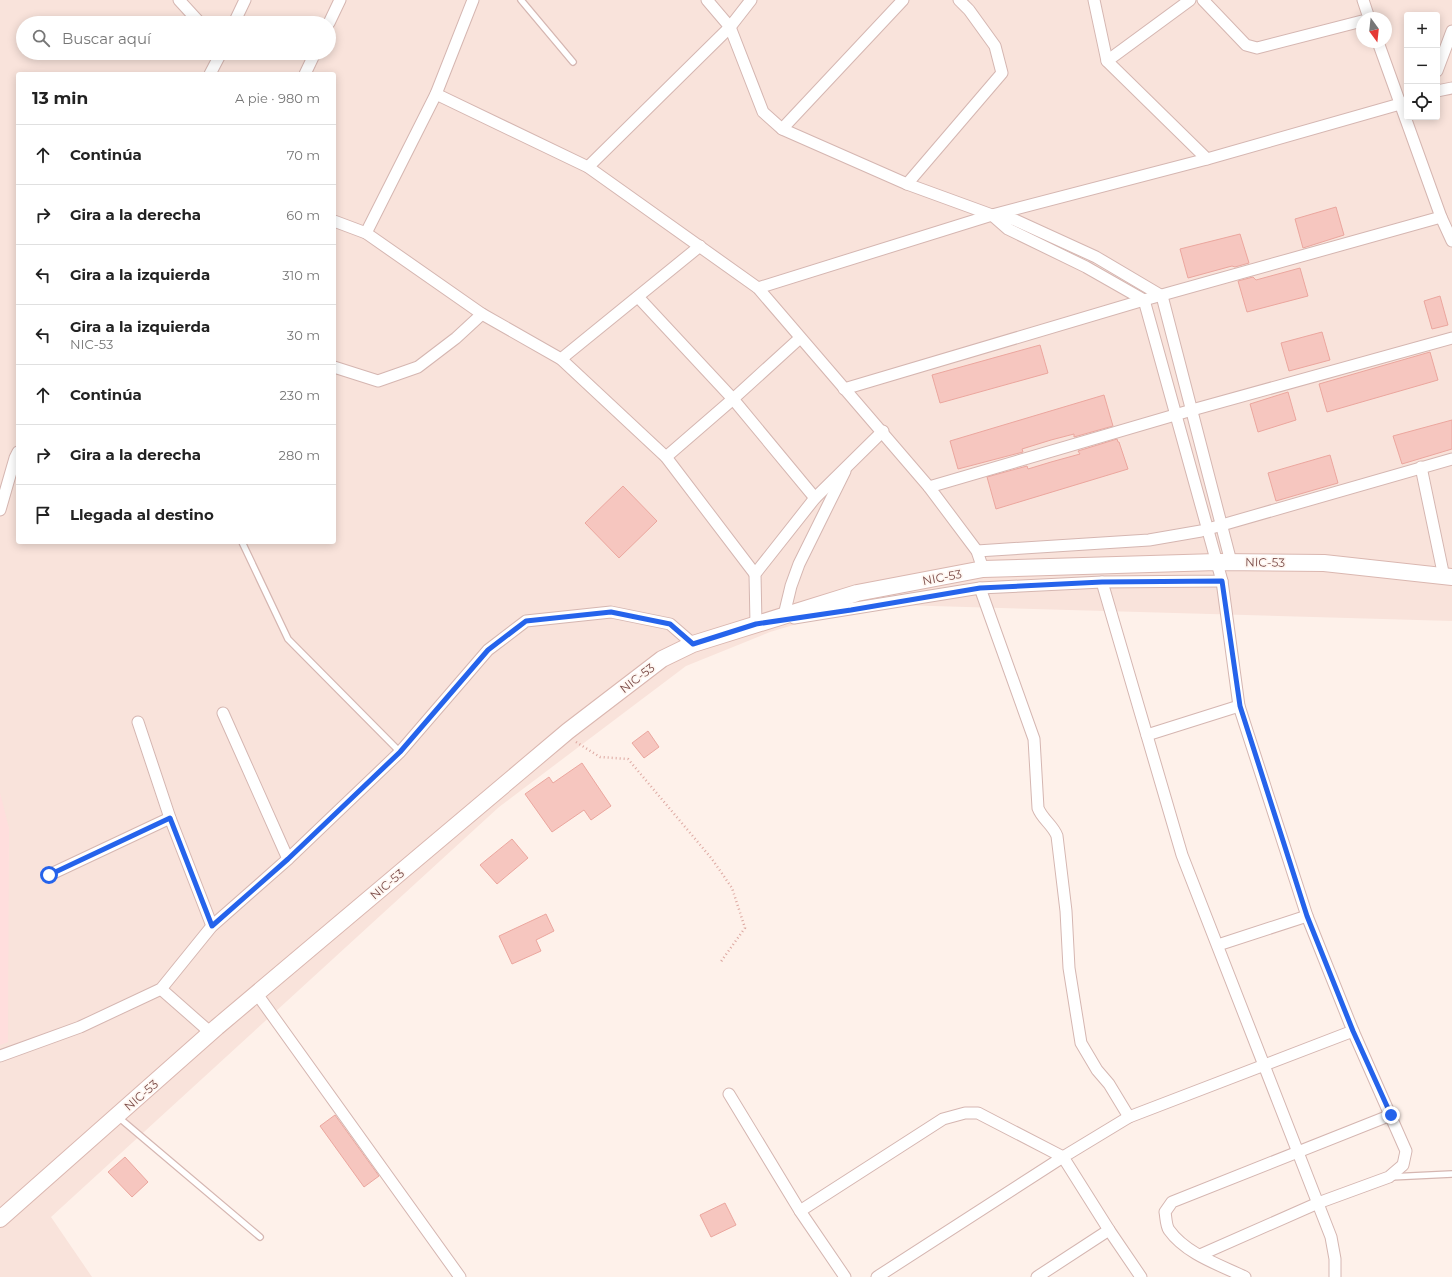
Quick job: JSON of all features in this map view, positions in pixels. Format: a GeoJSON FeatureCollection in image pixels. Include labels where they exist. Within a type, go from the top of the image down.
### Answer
{"type":"FeatureCollection","features":[{"type":"Feature","properties":{"kind":"main road","name":"NIC-53"},"geometry":{"type":"LineString","coordinates":[[0,1219],[211,1033],[568,731],[662,659],[693,644],[857,593],[983,569],[1224,562],[1324,563],[1448,577]]}},
{"type":"Feature","properties":{"kind":"street"},"geometry":{"type":"LineString","coordinates":[[179,0],[194,16]]}},
{"type":"Feature","properties":{"kind":"street"},"geometry":{"type":"LineString","coordinates":[[237,16],[245,0]]}},
{"type":"Feature","properties":{"kind":"street"},"geometry":{"type":"LineString","coordinates":[[332,16],[340,0]]}},
{"type":"Feature","properties":{"kind":"street"},"geometry":{"type":"LineString","coordinates":[[366,233],[436,94],[473,0]]}},
{"type":"Feature","properties":{"kind":"street"},"geometry":{"type":"LineString","coordinates":[[707,0],[730,27],[763,112],[782,129],[907,184],[992,215],[1015,220],[1096,257],[1162,296],[1223,526],[1224,562],[1222,581],[1240,706],[1307,916],[1353,1031],[1406,1151],[1403,1165],[1389,1177],[1318,1202],[1200,1255]]}},
{"type":"Feature","properties":{"kind":"street"},"geometry":{"type":"LineString","coordinates":[[588,167],[730,27],[751,0]]}},
{"type":"Feature","properties":{"kind":"street"},"geometry":{"type":"LineString","coordinates":[[782,129],[903,0]]}},
{"type":"Feature","properties":{"kind":"street"},"geometry":{"type":"LineString","coordinates":[[907,184],[1002,72],[996,46],[969,10],[959,0]]}},
{"type":"Feature","properties":{"kind":"street"},"geometry":{"type":"LineString","coordinates":[[1094,0],[1107,61],[1207,159]]}},
{"type":"Feature","properties":{"kind":"street"},"geometry":{"type":"LineString","coordinates":[[1107,61],[1190,0]]}},
{"type":"Feature","properties":{"kind":"street"},"geometry":{"type":"LineString","coordinates":[[1203,0],[1246,45],[1257,48],[1356,23]]}},
{"type":"Feature","properties":{"kind":"street"},"geometry":{"type":"LineString","coordinates":[[1363,0],[1367,12]]}},
{"type":"Feature","properties":{"kind":"street"},"geometry":{"type":"LineString","coordinates":[[1440,63],[1452,31]]}},
{"type":"Feature","properties":{"kind":"street"},"geometry":{"type":"LineString","coordinates":[[1380,48],[1403,103],[1441,217],[1452,241]]}},
{"type":"Feature","properties":{"kind":"street"},"geometry":{"type":"LineString","coordinates":[[211,72],[217,60]]}},
{"type":"Feature","properties":{"kind":"street"},"geometry":{"type":"LineString","coordinates":[[306,72],[312,60]]}},
{"type":"Feature","properties":{"kind":"street"},"geometry":{"type":"LineString","coordinates":[[1440,90],[1452,88]]}},
{"type":"Feature","properties":{"kind":"street"},"geometry":{"type":"LineString","coordinates":[[436,94],[588,167],[758,288],[844,389],[883,431],[929,487],[977,551],[983,569]]}},
{"type":"Feature","properties":{"kind":"street"},"geometry":{"type":"LineString","coordinates":[[758,288],[992,215],[1207,159],[1403,103]]}},
{"type":"Feature","properties":{"kind":"street"},"geometry":{"type":"LineString","coordinates":[[992,215],[1008,229],[1086,267],[1144,300],[1208,530],[1224,562]]}},
{"type":"Feature","properties":{"kind":"street"},"geometry":{"type":"LineString","coordinates":[[844,389],[1144,300],[1441,217]]}},
{"type":"Feature","properties":{"kind":"street"},"geometry":{"type":"LineString","coordinates":[[336,221],[366,233],[482,314],[561,359],[666,457],[755,574],[756,624],[851,610],[980,588],[1102,582],[1222,581]]}},
{"type":"Feature","properties":{"kind":"street"},"geometry":{"type":"LineString","coordinates":[[561,359],[700,246]]}},
{"type":"Feature","properties":{"kind":"street"},"geometry":{"type":"LineString","coordinates":[[1086,267],[1096,257]]}},
{"type":"Feature","properties":{"kind":"street"},"geometry":{"type":"LineString","coordinates":[[638,297],[733,399],[815,498]]}},
{"type":"Feature","properties":{"kind":"street"},"geometry":{"type":"LineString","coordinates":[[336,368],[378,382],[412,370],[456,338],[482,314]]}},
{"type":"Feature","properties":{"kind":"street"},"geometry":{"type":"LineString","coordinates":[[666,457],[800,338]]}},
{"type":"Feature","properties":{"kind":"street"},"geometry":{"type":"LineString","coordinates":[[929,487],[1192,410],[1452,338]]}},
{"type":"Feature","properties":{"kind":"street"},"geometry":{"type":"LineString","coordinates":[[755,574],[815,498],[883,431]]}},
{"type":"Feature","properties":{"kind":"street"},"geometry":{"type":"LineString","coordinates":[[0,510],[16,456]]}},
{"type":"Feature","properties":{"kind":"street"},"geometry":{"type":"LineString","coordinates":[[977,551],[1149,540],[1208,530],[1452,459]]}},
{"type":"Feature","properties":{"kind":"street"},"geometry":{"type":"LineString","coordinates":[[784,615],[791,586],[799,564],[849,464]]}},
{"type":"Feature","properties":{"kind":"street"},"geometry":{"type":"LineString","coordinates":[[1421,467],[1448,577]]}},
{"type":"Feature","properties":{"kind":"street"},"geometry":{"type":"LineString","coordinates":[[1102,582],[1182,855],[1331,1236],[1335,1259],[1335,1277]]}},
{"type":"Feature","properties":{"kind":"street"},"geometry":{"type":"LineString","coordinates":[[980,588],[1034,739],[1038,808],[1041,815],[1055,829],[1057,836],[1066,912],[1069,968],[1081,1043],[1097,1070],[1109,1084],[1129,1116]]}},
{"type":"Feature","properties":{"kind":"street"},"geometry":{"type":"LineString","coordinates":[[0,1056],[80,1026],[161,989],[212,926],[288,859],[400,752],[488,650],[526,621],[611,612],[670,624],[693,644]]}},
{"type":"Feature","properties":{"kind":"street"},"geometry":{"type":"LineString","coordinates":[[1147,735],[1240,706]]}},
{"type":"Feature","properties":{"kind":"street"},"geometry":{"type":"LineString","coordinates":[[223,713],[288,859]]}},
{"type":"Feature","properties":{"kind":"street"},"geometry":{"type":"LineString","coordinates":[[138,722],[170,818],[212,926]]}},
{"type":"Feature","properties":{"kind":"street"},"geometry":{"type":"LineString","coordinates":[[49,875],[170,818]]}},
{"type":"Feature","properties":{"kind":"street"},"geometry":{"type":"LineString","coordinates":[[1218,945],[1307,916]]}},
{"type":"Feature","properties":{"kind":"street"},"geometry":{"type":"LineString","coordinates":[[161,989],[211,1033]]}},
{"type":"Feature","properties":{"kind":"street"},"geometry":{"type":"LineString","coordinates":[[257,994],[460,1277]]}},
{"type":"Feature","properties":{"kind":"street"},"geometry":{"type":"LineString","coordinates":[[877,1277],[1129,1116],[1353,1031]]}},
{"type":"Feature","properties":{"kind":"street"},"geometry":{"type":"LineString","coordinates":[[729,1094],[800,1211],[845,1277]]}},
{"type":"Feature","properties":{"kind":"street"},"geometry":{"type":"LineString","coordinates":[[800,1211],[829,1194],[943,1119],[965,1113],[978,1113],[1064,1157],[1108,1230],[1141,1277]]}},
{"type":"Feature","properties":{"kind":"street"},"geometry":{"type":"LineString","coordinates":[[1245,1277],[1200,1255],[1183,1244],[1168,1229],[1165,1212],[1172,1202],[1391,1115]]}},
{"type":"Feature","properties":{"kind":"street"},"geometry":{"type":"LineString","coordinates":[[1037,1277],[1108,1230]]}},
{"type":"Feature","properties":{"kind":"lane"},"geometry":{"type":"LineString","coordinates":[[521,0],[573,62]]}},
{"type":"Feature","properties":{"kind":"lane"},"geometry":{"type":"LineString","coordinates":[[243,544],[288,639],[400,752]]}},
{"type":"Feature","properties":{"kind":"lane"},"geometry":{"type":"LineString","coordinates":[[116,1116],[260,1237]]}},
{"type":"Feature","properties":{"kind":"lane"},"geometry":{"type":"LineString","coordinates":[[1389,1177],[1452,1174]]}},
{"type":"Feature","properties":{"kind":"path"},"geometry":{"type":"LineString","coordinates":[[568,731],[577,744],[600,757],[628,759],[712,859],[732,888],[745,928],[720,964]]}},
{"type":"Feature","properties":{"kind":"shaded area"},"geometry":{"type":"Polygon","coordinates":[[[0,0],[1452,0],[1452,621],[863,604],[770,632],[686,666],[499,807],[51,1217],[92,1277],[0,1277],[0,0]]]}},
{"type":"Feature","properties":{"kind":"shaded area"},"geometry":{"type":"Polygon","coordinates":[[[0,793],[9,828],[8,1042],[0,1045],[0,793]]]}},
{"type":"Feature","properties":{"kind":"building"},"geometry":{"type":"Polygon","coordinates":[[[1336,207],[1344,235],[1303,248],[1295,219],[1336,207]]]}},
{"type":"Feature","properties":{"kind":"building"},"geometry":{"type":"Polygon","coordinates":[[[1240,234],[1249,263],[1188,278],[1180,249],[1240,234]]]}},
{"type":"Feature","properties":{"kind":"building"},"geometry":{"type":"Polygon","coordinates":[[[1300,268],[1308,296],[1247,312],[1238,281],[1253,277],[1256,280],[1300,268]]]}},
{"type":"Feature","properties":{"kind":"building"},"geometry":{"type":"Polygon","coordinates":[[[1440,296],[1448,325],[1432,329],[1424,301],[1440,296]]]}},
{"type":"Feature","properties":{"kind":"building"},"geometry":{"type":"Polygon","coordinates":[[[1322,332],[1330,360],[1289,371],[1281,343],[1322,332]]]}},
{"type":"Feature","properties":{"kind":"building"},"geometry":{"type":"Polygon","coordinates":[[[1040,345],[1048,373],[940,403],[932,375],[1040,345]]]}},
{"type":"Feature","properties":{"kind":"building"},"geometry":{"type":"Polygon","coordinates":[[[1430,352],[1438,380],[1327,412],[1319,384],[1430,352]]]}},
{"type":"Feature","properties":{"kind":"building"},"geometry":{"type":"Polygon","coordinates":[[[1288,392],[1296,420],[1258,432],[1250,404],[1288,392]]]}},
{"type":"Feature","properties":{"kind":"building"},"geometry":{"type":"Polygon","coordinates":[[[1104,395],[1113,426],[1074,437],[1074,434],[1051,440],[1022,449],[1023,452],[958,469],[950,441],[1104,395]]]}},
{"type":"Feature","properties":{"kind":"building"},"geometry":{"type":"Polygon","coordinates":[[[1452,420],[1452,449],[1402,464],[1393,436],[1452,420]]]}},
{"type":"Feature","properties":{"kind":"building"},"geometry":{"type":"Polygon","coordinates":[[[1117,439],[1128,469],[996,509],[987,477],[1027,466],[1028,469],[1080,454],[1078,451],[1117,439]]]}},
{"type":"Feature","properties":{"kind":"building"},"geometry":{"type":"Polygon","coordinates":[[[1330,455],[1338,483],[1276,501],[1268,473],[1330,455]]]}},
{"type":"Feature","properties":{"kind":"building"},"geometry":{"type":"Polygon","coordinates":[[[623,486],[657,521],[619,558],[585,523],[623,486]]]}},
{"type":"Feature","properties":{"kind":"building"},"geometry":{"type":"Polygon","coordinates":[[[648,731],[659,747],[644,758],[632,743],[648,731]]]}},
{"type":"Feature","properties":{"kind":"building"},"geometry":{"type":"Polygon","coordinates":[[[582,763],[611,806],[591,820],[584,810],[552,832],[525,794],[549,777],[553,783],[582,763]]]}},
{"type":"Feature","properties":{"kind":"building"},"geometry":{"type":"Polygon","coordinates":[[[512,839],[528,858],[497,884],[480,865],[512,839]]]}},
{"type":"Feature","properties":{"kind":"building"},"geometry":{"type":"Polygon","coordinates":[[[546,914],[554,931],[536,940],[541,951],[512,964],[499,936],[546,914]]]}},
{"type":"Feature","properties":{"kind":"building"},"geometry":{"type":"Polygon","coordinates":[[[335,1115],[379,1176],[364,1187],[320,1126],[335,1115]]]}},
{"type":"Feature","properties":{"kind":"building"},"geometry":{"type":"Polygon","coordinates":[[[125,1157],[148,1182],[132,1197],[108,1172],[125,1157]]]}},
{"type":"Feature","properties":{"kind":"building"},"geometry":{"type":"Polygon","coordinates":[[[725,1203],[736,1225],[711,1237],[700,1215],[725,1203]]]}},
{"type":"Feature","properties":{"kind":"route"},"geometry":{"type":"LineString","coordinates":[[49,875],[170,818],[212,926],[288,859],[400,752],[488,650],[526,621],[611,612],[670,624],[693,644],[756,624],[851,610],[980,588],[1102,582],[1222,581],[1240,706],[1307,916],[1353,1031],[1391,1115]]}}]}
